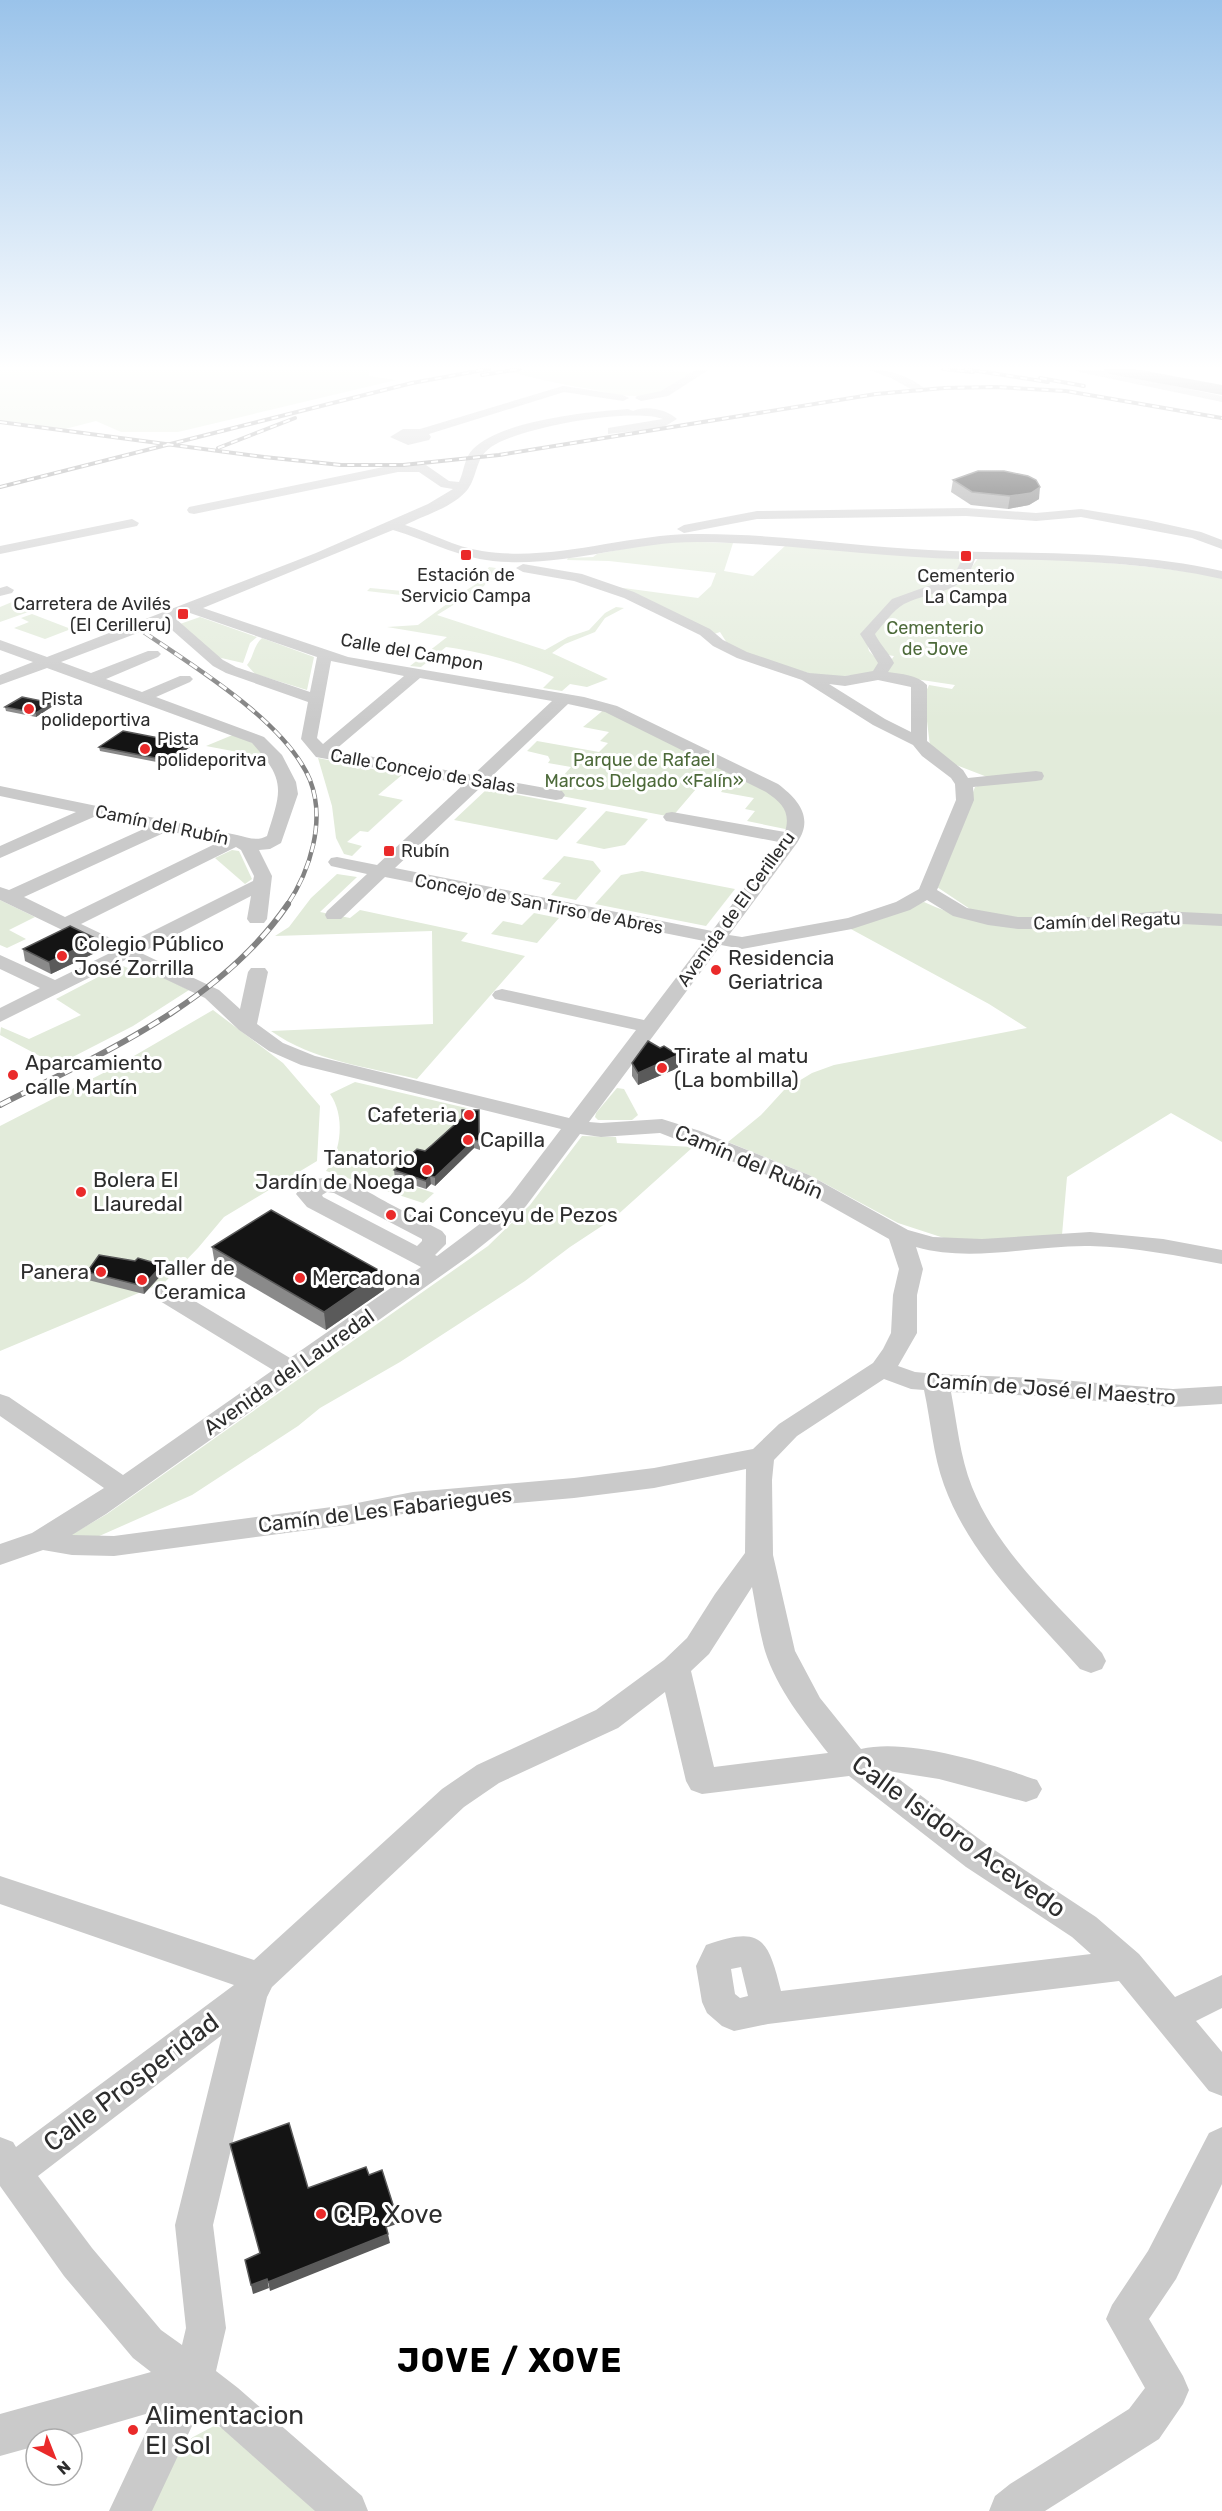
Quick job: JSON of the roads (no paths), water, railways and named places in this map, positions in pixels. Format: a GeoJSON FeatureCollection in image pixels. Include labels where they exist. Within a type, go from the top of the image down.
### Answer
{"type":"FeatureCollection","features":[{"type":"Feature","properties":{"kind":"street"},"geometry":{"type":"LineString","coordinates":[[194,510],[310,486]]}},
{"type":"Feature","properties":{"kind":"street"},"geometry":{"type":"LineString","coordinates":[[458,486],[463,487]]}},
{"type":"Feature","properties":{"kind":"street"},"geometry":{"type":"LineString","coordinates":[[0,680],[310,561],[406,519],[453,496],[463,487]]}},
{"type":"Feature","properties":{"kind":"street"},"geometry":{"type":"LineString","coordinates":[[649,540],[661,534],[757,514],[966,512],[1018,517],[1081,513],[1193,535],[1222,545]]}},
{"type":"Feature","properties":{"kind":"street"},"geometry":{"type":"LineString","coordinates":[[406,519],[427,536]]}},
{"type":"Feature","properties":{"kind":"street"},"geometry":{"type":"LineString","coordinates":[[0,550],[132,523]]}},
{"type":"Feature","properties":{"kind":"street"},"geometry":{"type":"LineString","coordinates":[[392,525],[461,550],[485,556],[570,555],[649,540],[752,540],[898,552],[1047,554],[1101,558],[1155,563],[1222,575]]}},
{"type":"Feature","properties":{"kind":"street"},"geometry":{"type":"LineString","coordinates":[[878,675],[886,663],[885,659],[879,655],[867,634],[897,602],[958,580],[964,573],[970,554]]}},
{"type":"Feature","properties":{"kind":"street"},"geometry":{"type":"LineString","coordinates":[[485,556],[484,560],[497,565],[577,578],[629,595],[705,632],[718,643],[742,655],[807,677],[845,681],[878,675],[903,679],[919,685],[919,742]]}},
{"type":"Feature","properties":{"kind":"street"},"geometry":{"type":"LineString","coordinates":[[171,614],[218,663],[231,670],[318,700]]}},
{"type":"Feature","properties":{"kind":"street","name":"Calle del Campon"},"geometry":{"type":"LineString","coordinates":[[171,614],[323,662],[345,661],[564,699]]}},
{"type":"Feature","properties":{"kind":"street"},"geometry":{"type":"LineString","coordinates":[[0,645],[258,740],[276,759],[287,783],[289,794],[275,839],[264,844],[241,842],[66,924]]}},
{"type":"Feature","properties":{"kind":"street"},"geometry":{"type":"LineString","coordinates":[[91,679],[153,654]]}},
{"type":"Feature","properties":{"kind":"street","name":"Calle Concejo de Salas"},"geometry":{"type":"LineString","coordinates":[[323,662],[318,700],[309,739],[322,753],[556,795]]}},
{"type":"Feature","properties":{"kind":"street"},"geometry":{"type":"LineString","coordinates":[[322,753],[417,673]]}},
{"type":"Feature","properties":{"kind":"street"},"geometry":{"type":"LineString","coordinates":[[807,677],[879,722],[919,742],[928,752],[957,774],[964,783],[965,800],[927,892]]}},
{"type":"Feature","properties":{"kind":"street"},"geometry":{"type":"LineString","coordinates":[[141,698],[185,679]]}},
{"type":"Feature","properties":{"kind":"street"},"geometry":{"type":"LineString","coordinates":[[334,915],[564,699]]}},
{"type":"Feature","properties":{"kind":"street","name":"Avenida de El Cerilleru"},"geometry":{"type":"LineString","coordinates":[[564,699],[610,709],[772,788],[786,798],[796,811],[797,824],[791,839],[574,1126]]}},
{"type":"Feature","properties":{"kind":"street"},"geometry":{"type":"LineString","coordinates":[[309,739],[327,742],[338,740]]}},
{"type":"Feature","properties":{"kind":"street"},"geometry":{"type":"LineString","coordinates":[[964,783],[1036,776]]}},
{"type":"Feature","properties":{"kind":"street","name":"Camín del Rubín"},"geometry":{"type":"LineString","coordinates":[[0,791],[241,842],[263,876],[263,883]]}},
{"type":"Feature","properties":{"kind":"street"},"geometry":{"type":"LineString","coordinates":[[0,803],[19,795]]}},
{"type":"Feature","properties":{"kind":"street"},"geometry":{"type":"LineString","coordinates":[[0,853],[95,810]]}},
{"type":"Feature","properties":{"kind":"street"},"geometry":{"type":"LineString","coordinates":[[672,817],[791,839]]}},
{"type":"Feature","properties":{"kind":"street"},"geometry":{"type":"LineString","coordinates":[[5,895],[167,825]]}},
{"type":"Feature","properties":{"kind":"street","name":"Concejo de San Tirso de Abres"},"geometry":{"type":"LineString","coordinates":[[337,862],[742,943],[852,923],[903,906],[927,892]]}},
{"type":"Feature","properties":{"kind":"street"},"geometry":{"type":"LineString","coordinates":[[257,919],[263,883]]}},
{"type":"Feature","properties":{"kind":"street"},"geometry":{"type":"LineString","coordinates":[[0,1016],[263,883]]}},
{"type":"Feature","properties":{"kind":"street","name":"Camín del Regatu"},"geometry":{"type":"LineString","coordinates":[[927,892],[960,912],[988,919],[1018,922],[1097,923],[1162,916],[1222,920]]}},
{"type":"Feature","properties":{"kind":"street","name":"Camín del Rubín"},"geometry":{"type":"LineString","coordinates":[[5,895],[212,994],[246,1026],[276,1047],[308,1061],[574,1126],[601,1130],[662,1126],[801,1180],[900,1235],[932,1244],[982,1246],[1090,1239],[1153,1245],[1222,1257]]}},
{"type":"Feature","properties":{"kind":"street"},"geometry":{"type":"LineString","coordinates":[[0,961],[55,988]]}},
{"type":"Feature","properties":{"kind":"street"},"geometry":{"type":"LineString","coordinates":[[246,1026],[258,972]]}},
{"type":"Feature","properties":{"kind":"street"},"geometry":{"type":"LineString","coordinates":[[502,995],[649,1027]]}},
{"type":"Feature","properties":{"kind":"street","name":"Avenida del Lauredal"},"geometry":{"type":"LineString","coordinates":[[0,1555],[42,1540],[123,1488],[291,1370],[428,1261],[501,1219],[574,1126]]}},
{"type":"Feature","properties":{"kind":"street"},"geometry":{"type":"LineString","coordinates":[[322,1185],[339,1186],[434,1236],[434,1244],[428,1261],[315,1202],[309,1194],[322,1185]]}},
{"type":"Feature","properties":{"kind":"street"},"geometry":{"type":"LineString","coordinates":[[761,1457],[788,1430],[888,1360],[904,1333],[905,1295],[910,1269],[900,1235]]}},
{"type":"Feature","properties":{"kind":"street"},"geometry":{"type":"LineString","coordinates":[[910,1269],[943,1256],[982,1246]]}},
{"type":"Feature","properties":{"kind":"street"},"geometry":{"type":"LineString","coordinates":[[164,1293],[291,1370]]}},
{"type":"Feature","properties":{"kind":"street","name":"Camín de José el Maestro"},"geometry":{"type":"LineString","coordinates":[[888,1360],[911,1380],[936,1383],[1036,1387],[1173,1398],[1222,1395]]}},
{"type":"Feature","properties":{"kind":"street"},"geometry":{"type":"LineString","coordinates":[[936,1383],[957,1485],[974,1521],[1006,1564],[1091,1661]]}},
{"type":"Feature","properties":{"kind":"street"},"geometry":{"type":"LineString","coordinates":[[0,1403],[123,1488]]}},
{"type":"Feature","properties":{"kind":"street","name":"Camín de Les Fabariegues"},"geometry":{"type":"LineString","coordinates":[[42,1540],[72,1545],[114,1546],[347,1515],[413,1502],[574,1488],[654,1478],[761,1457]]}},
{"type":"Feature","properties":{"kind":"street","name":"Calle Isidoro Acevedo"},"geometry":{"type":"LineString","coordinates":[[761,1457],[758,1480],[759,1555],[780,1651],[809,1707],[854,1763],[978,1857],[1084,1927],[1127,1965],[1222,2079]]}},
{"type":"Feature","properties":{"kind":"street","name":"Calle Prosperidad"},"geometry":{"type":"LineString","coordinates":[[6,2164],[255,1985],[453,1798],[488,1774],[607,1719],[675,1668],[698,1646],[725,1602],[759,1555]]}},
{"type":"Feature","properties":{"kind":"street"},"geometry":{"type":"LineString","coordinates":[[675,1668],[702,1781],[854,1763],[867,1758],[935,1764],[1026,1790]]}},
{"type":"Feature","properties":{"kind":"street"},"geometry":{"type":"LineString","coordinates":[[0,1890],[246,1974],[255,1985],[194,2224],[207,2328],[194,2378],[130,2511]]}},
{"type":"Feature","properties":{"kind":"street"},"geometry":{"type":"LineString","coordinates":[[768,2008],[1127,1965]]}},
{"type":"Feature","properties":{"kind":"street"},"geometry":{"type":"LineString","coordinates":[[1171,2016],[1222,1991]]}},
{"type":"Feature","properties":{"kind":"street"},"geometry":{"type":"LineString","coordinates":[[1010,2511],[1024,2499],[1144,2424],[1169,2390],[1126,2319],[1162,2265],[1222,2145]]}},
{"type":"Feature","properties":{"kind":"street"},"geometry":{"type":"LineString","coordinates":[[6,2164],[78,2262],[147,2344],[224,2402],[347,2511]]}},
{"type":"Feature","properties":{"kind":"street"},"geometry":{"type":"LineString","coordinates":[[0,2435],[135,2398],[194,2378]]}},
{"type":"Feature","properties":{"kind":"railway"},"geometry":{"type":"LineString","coordinates":[[145,633],[238,698],[261,717],[298,758],[310,780],[315,796],[316,829],[303,877],[287,905]]}},
{"type":"Feature","properties":{"kind":"railway"},"geometry":{"type":"LineString","coordinates":[[0,1105],[119,1044],[158,1022],[195,997],[261,939],[288,904]]}},
{"type":"Feature","properties":{"kind":"place","name":"Estación de Servicio Campa"},"geometry":{"type":"Point","coordinates":[466,555]}},
{"type":"Feature","properties":{"kind":"place","name":"Cementerio La Campa"},"geometry":{"type":"Point","coordinates":[966,556]}},
{"type":"Feature","properties":{"kind":"place","name":"Carretera de Avilés (El Cerilleru)"},"geometry":{"type":"Point","coordinates":[183,614]}},
{"type":"Feature","properties":{"kind":"place","name":"Pista polideportiva"},"geometry":{"type":"Point","coordinates":[29,709]}},
{"type":"Feature","properties":{"kind":"place","name":"Pista polideporitva"},"geometry":{"type":"Point","coordinates":[145,749]}},
{"type":"Feature","properties":{"kind":"place","name":"Rubín"},"geometry":{"type":"Point","coordinates":[389,851]}},
{"type":"Feature","properties":{"kind":"place","name":"Colegio Público José Zorrilla"},"geometry":{"type":"Point","coordinates":[62,956]}},
{"type":"Feature","properties":{"kind":"place","name":"Residencia Geriatrica"},"geometry":{"type":"Point","coordinates":[716,970]}},
{"type":"Feature","properties":{"kind":"place","name":"Tirate al matu (La bombilla)"},"geometry":{"type":"Point","coordinates":[662,1068]}},
{"type":"Feature","properties":{"kind":"place","name":"Aparcamiento calle Martín"},"geometry":{"type":"Point","coordinates":[13,1075]}},
{"type":"Feature","properties":{"kind":"place","name":"Cafeteria"},"geometry":{"type":"Point","coordinates":[469,1115]}},
{"type":"Feature","properties":{"kind":"place","name":"Capilla"},"geometry":{"type":"Point","coordinates":[468,1140]}},
{"type":"Feature","properties":{"kind":"place","name":"Tanatorio Jardín de Noega"},"geometry":{"type":"Point","coordinates":[427,1170]}},
{"type":"Feature","properties":{"kind":"place","name":"Bolera El Llauredal"},"geometry":{"type":"Point","coordinates":[81,1192]}},
{"type":"Feature","properties":{"kind":"place","name":"Cai Conceyu de Pezos"},"geometry":{"type":"Point","coordinates":[391,1215]}},
{"type":"Feature","properties":{"kind":"place","name":"Panera"},"geometry":{"type":"Point","coordinates":[101,1272]}},
{"type":"Feature","properties":{"kind":"place","name":"Mercadona"},"geometry":{"type":"Point","coordinates":[300,1278]}},
{"type":"Feature","properties":{"kind":"place","name":"Taller de Ceramica"},"geometry":{"type":"Point","coordinates":[142,1280]}},
{"type":"Feature","properties":{"kind":"place","name":"C.P. Xove"},"geometry":{"type":"Point","coordinates":[321,2214]}},
{"type":"Feature","properties":{"kind":"place","name":"Alimentacion El Sol"},"geometry":{"type":"Point","coordinates":[133,2430]}},
{"type":"Feature","properties":{"kind":"district","name":"JOVE / XOVE"},"geometry":{"type":"Point","coordinates":[510,2360]}},
{"type":"Feature","properties":{"kind":"park label","name":"Cementerio de Jove"},"geometry":{"type":"Point","coordinates":[935,638]}},
{"type":"Feature","properties":{"kind":"park label","name":"Parque de Rafael Marcos Delgado «Falín»"},"geometry":{"type":"Point","coordinates":[644,770]}}]}
